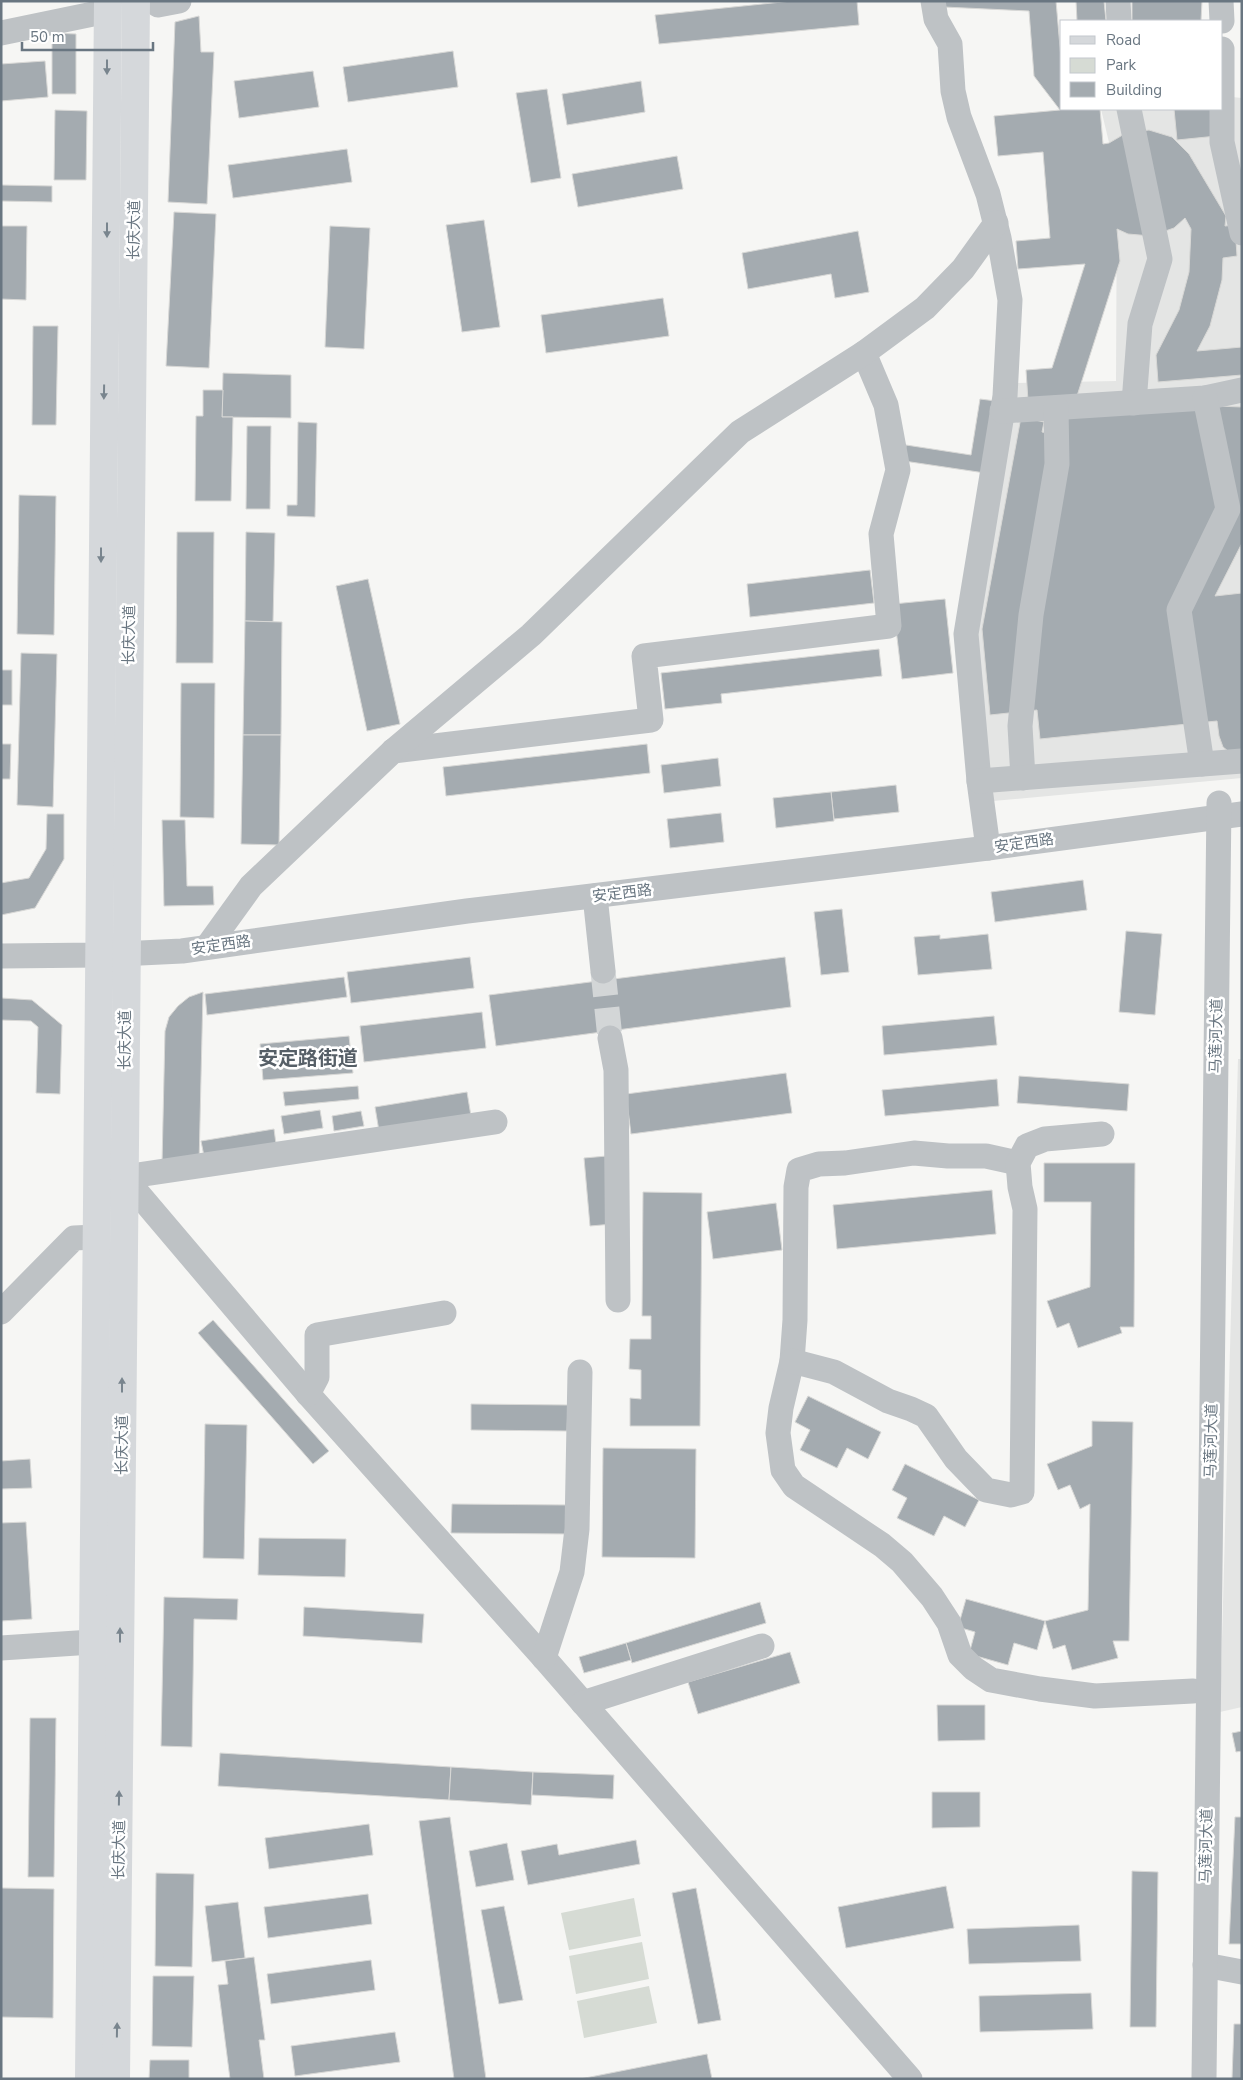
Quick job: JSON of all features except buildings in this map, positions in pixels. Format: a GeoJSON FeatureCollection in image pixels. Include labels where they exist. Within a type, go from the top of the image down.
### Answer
{"type":"FeatureCollection","features":[{"type":"Feature","properties":{"kind":"main road","name":"长庆大道"},"geometry":{"type":"LineString","coordinates":[[116,2079],[127,947],[158,3]]}},
{"type":"Feature","properties":{"kind":"main road","name":"长庆大道"},"geometry":{"type":"LineString","coordinates":[[88,2079],[99,948],[100,8]]}},
{"type":"Feature","properties":{"kind":"street"},"geometry":{"type":"LineString","coordinates":[[933,1],[936,19],[950,44],[952,91],[959,116],[988,194],[996,222],[1010,300],[1002,411],[966,634],[979,781],[987,842]]}},
{"type":"Feature","properties":{"kind":"street"},"geometry":{"type":"LineString","coordinates":[[1118,1],[1119,20]]}},
{"type":"Feature","properties":{"kind":"street"},"geometry":{"type":"LineString","coordinates":[[1221,1],[1222,20]]}},
{"type":"Feature","properties":{"kind":"street"},"geometry":{"type":"LineString","coordinates":[[1,33],[100,8]]}},
{"type":"Feature","properties":{"kind":"street"},"geometry":{"type":"LineString","coordinates":[[1128,110],[1160,259],[1140,324],[1134,402]]}},
{"type":"Feature","properties":{"kind":"street"},"geometry":{"type":"LineString","coordinates":[[1222,110],[1222,142],[1242,234]]}},
{"type":"Feature","properties":{"kind":"street"},"geometry":{"type":"LineString","coordinates":[[212,940],[251,886],[394,751],[531,636],[740,432],[864,353],[925,308],[963,269],[996,222]]}},
{"type":"Feature","properties":{"kind":"street"},"geometry":{"type":"LineString","coordinates":[[394,751],[651,720],[644,656],[889,626],[881,534],[898,470],[886,405],[864,353]]}},
{"type":"Feature","properties":{"kind":"street"},"geometry":{"type":"LineString","coordinates":[[1002,411],[1205,398],[1242,390]]}},
{"type":"Feature","properties":{"kind":"street"},"geometry":{"type":"LineString","coordinates":[[1202,764],[1179,610],[1228,510],[1205,398]]}},
{"type":"Feature","properties":{"kind":"street"},"geometry":{"type":"LineString","coordinates":[[1023,778],[1020,726],[1031,615],[1057,464],[1056,408]]}},
{"type":"Feature","properties":{"kind":"street"},"geometry":{"type":"LineString","coordinates":[[979,781],[1242,761]]}},
{"type":"Feature","properties":{"kind":"street","name":"安定西路"},"geometry":{"type":"LineString","coordinates":[[1,956],[212,940],[595,896],[1221,809]]}},
{"type":"Feature","properties":{"kind":"street","name":"马莲河大道"},"geometry":{"type":"LineString","coordinates":[[1188,2079],[1193,1691],[1221,809]]}},
{"type":"Feature","properties":{"kind":"street","name":"马莲河大道"},"geometry":{"type":"LineString","coordinates":[[1204,2079],[1221,809]]}},
{"type":"Feature","properties":{"kind":"street","name":"安定西路"},"geometry":{"type":"LineString","coordinates":[[212,940],[474,897],[987,842]]}},
{"type":"Feature","properties":{"kind":"street"},"geometry":{"type":"LineString","coordinates":[[595,896],[603,971]]}},
{"type":"Feature","properties":{"kind":"street","name":"安定西路"},"geometry":{"type":"LineString","coordinates":[[1,942],[99,948]]}},
{"type":"Feature","properties":{"kind":"street"},"geometry":{"type":"LineString","coordinates":[[610,1038],[616,1070],[618,1300]]}},
{"type":"Feature","properties":{"kind":"street"},"geometry":{"type":"LineString","coordinates":[[124,1177],[495,1122]]}},
{"type":"Feature","properties":{"kind":"street"},"geometry":{"type":"LineString","coordinates":[[792,1361],[834,1372],[888,1401],[926,1416],[956,1459],[986,1490],[1011,1495],[1022,1492],[1025,1209],[1020,1187],[1018,1162],[1027,1146],[1045,1139],[1102,1134]]}},
{"type":"Feature","properties":{"kind":"street"},"geometry":{"type":"LineString","coordinates":[[1018,1162],[986,1156],[948,1156],[914,1153],[845,1163],[819,1164],[799,1170],[796,1187],[795,1320],[792,1361],[781,1408],[778,1433],[783,1470],[794,1486],[882,1545],[902,1562],[932,1597],[949,1623],[960,1655],[973,1668],[991,1680],[1095,1696],[1193,1691]]}},
{"type":"Feature","properties":{"kind":"street"},"geometry":{"type":"LineString","coordinates":[[124,1177],[308,1394],[544,1658],[910,2079]]}},
{"type":"Feature","properties":{"kind":"street"},"geometry":{"type":"LineString","coordinates":[[1,1312],[74,1238],[96,1237]]}},
{"type":"Feature","properties":{"kind":"street"},"geometry":{"type":"LineString","coordinates":[[308,1394],[317,1377],[317,1334],[444,1313]]}},
{"type":"Feature","properties":{"kind":"street"},"geometry":{"type":"LineString","coordinates":[[544,1658],[572,1572],[576,1529],[580,1372]]}},
{"type":"Feature","properties":{"kind":"street"},"geometry":{"type":"LineString","coordinates":[[1,1648],[92,1642]]}},
{"type":"Feature","properties":{"kind":"street"},"geometry":{"type":"LineString","coordinates":[[583,1703],[762,1646]]}},
{"type":"Feature","properties":{"kind":"street"},"geometry":{"type":"LineString","coordinates":[[1205,1965],[1242,1972]]}},
{"type":"Feature","properties":{"kind":"shaded area"},"geometry":{"type":"Polygon","coordinates":[[[1223,96],[1242,98],[1242,778],[993,801],[975,657],[1011,383],[1116,381],[1117,176],[1101,110],[1223,110],[1223,96]]]}},
{"type":"Feature","properties":{"kind":"shaded area"},"geometry":{"type":"Polygon","coordinates":[[[1238,1059],[1242,1059],[1242,1707],[1220,1712],[1238,1059]]]}},
{"type":"Feature","properties":{"kind":"green space"},"geometry":{"type":"Polygon","coordinates":[[[634,1898],[641,1936],[569,1950],[561,1913],[634,1898]]]}},
{"type":"Feature","properties":{"kind":"green space"},"geometry":{"type":"Polygon","coordinates":[[[642,1942],[649,1979],[576,1994],[569,1956],[642,1942]]]}},
{"type":"Feature","properties":{"kind":"green space"},"geometry":{"type":"Polygon","coordinates":[[[649,1986],[657,2023],[584,2038],[577,2001],[649,1986]]]}},
{"type":"Feature","properties":{"kind":"tunnel"},"geometry":{"type":"LineString","coordinates":[[603,971],[610,1038]]}},
{"type":"Feature","properties":{"kind":"district","name":"安定路街道"},"geometry":{"type":"Point","coordinates":[308,1058]}}]}
